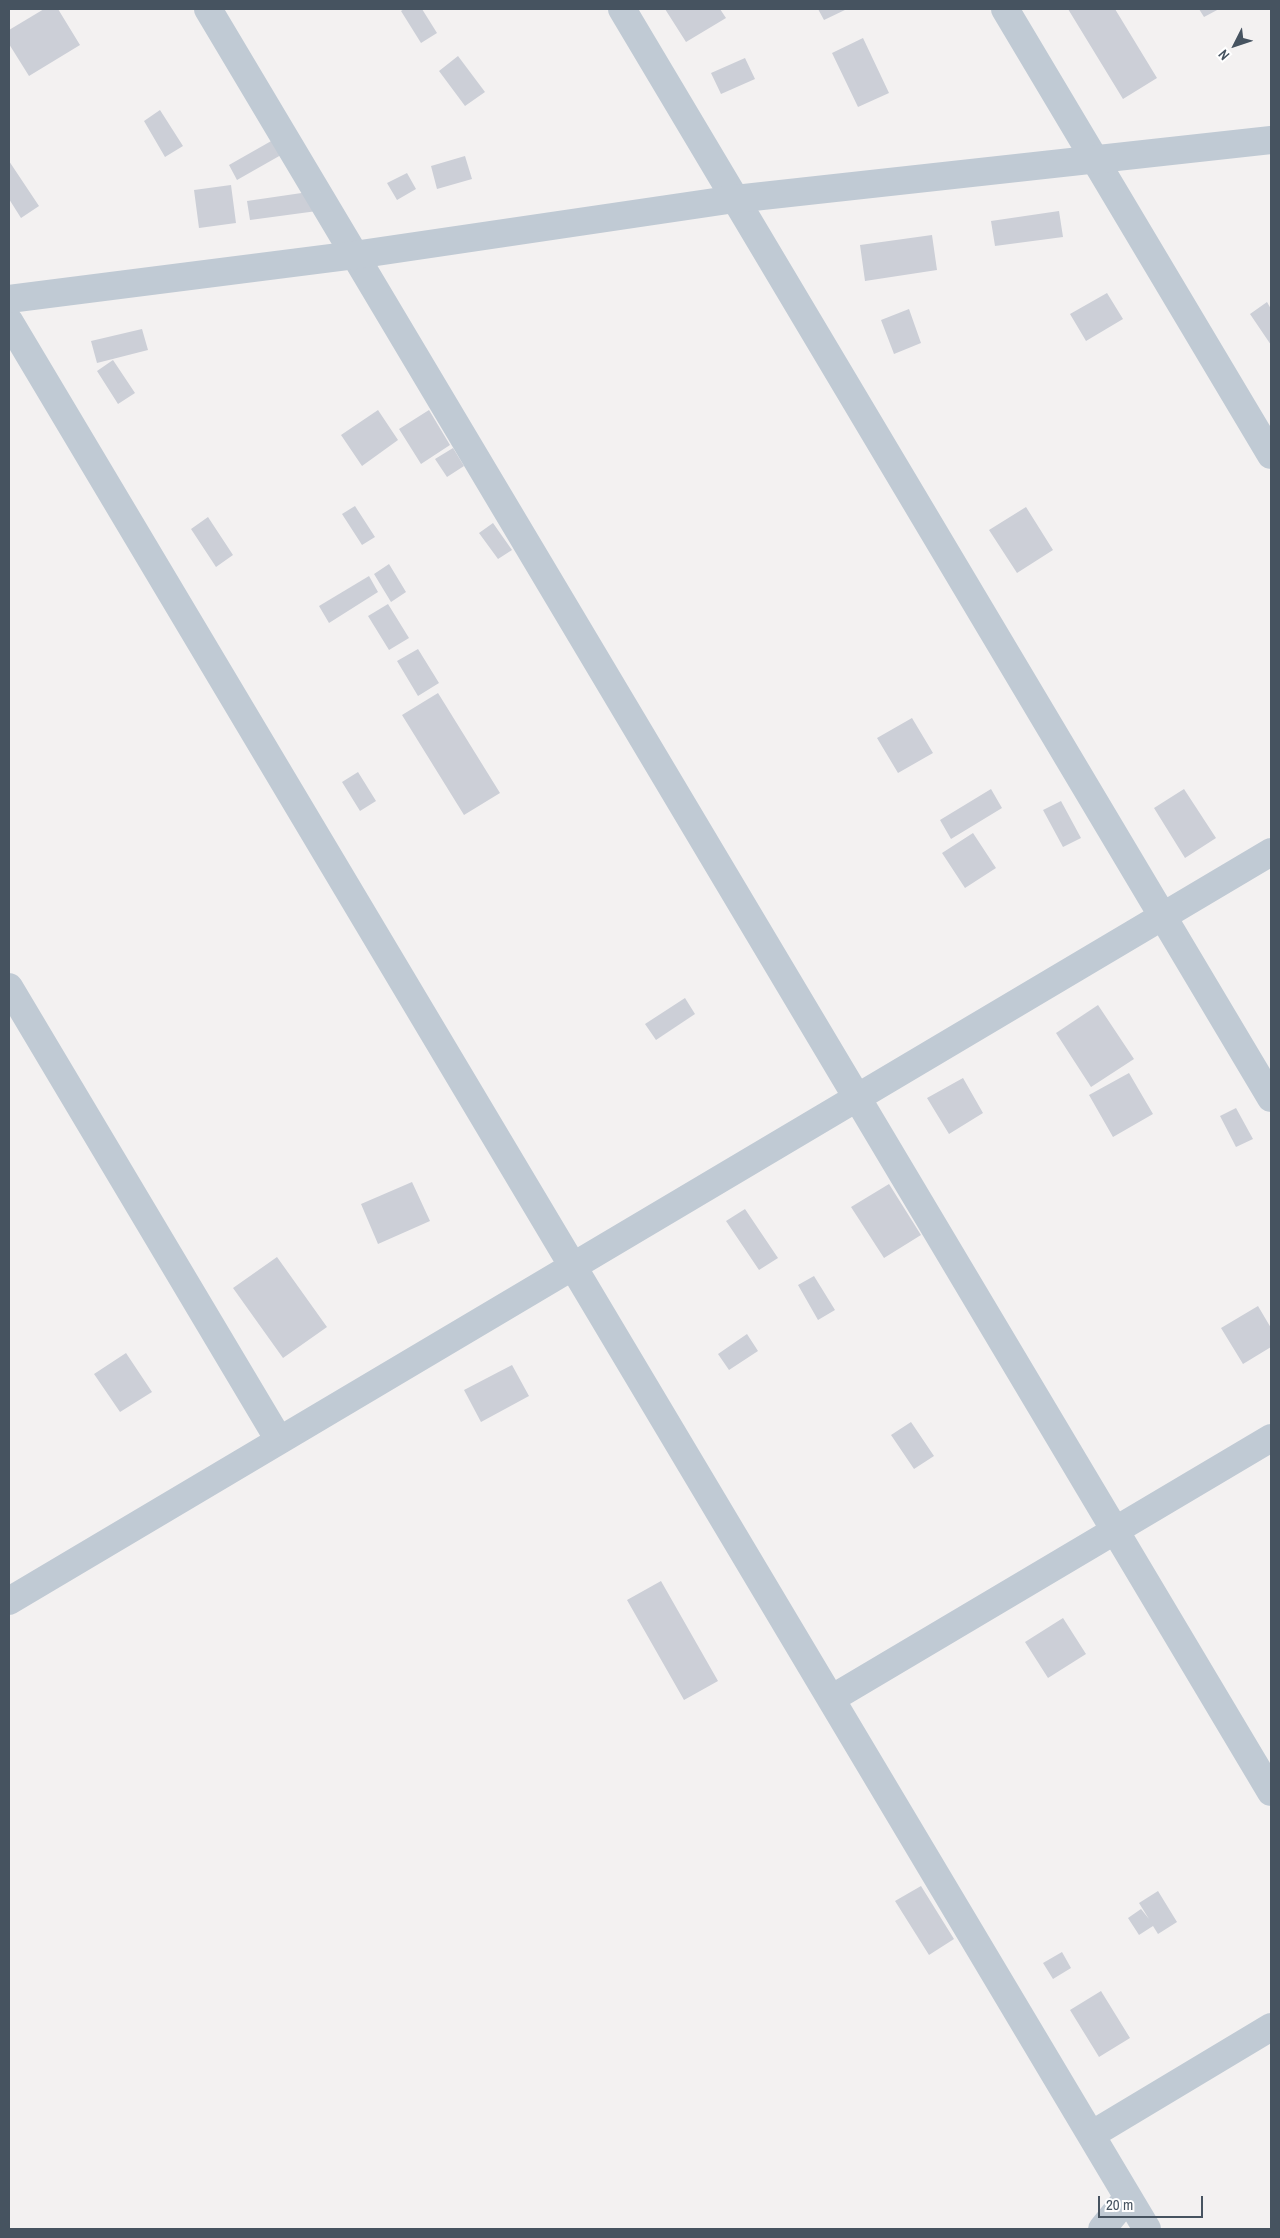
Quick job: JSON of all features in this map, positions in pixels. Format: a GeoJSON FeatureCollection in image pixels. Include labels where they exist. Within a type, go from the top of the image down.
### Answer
{"type":"FeatureCollection","features":[{"type":"Feature","properties":{"kind":"street"},"geometry":{"type":"LineString","coordinates":[[208,9],[1271,1792]]}},
{"type":"Feature","properties":{"kind":"street"},"geometry":{"type":"LineString","coordinates":[[622,9],[1271,1098]]}},
{"type":"Feature","properties":{"kind":"street"},"geometry":{"type":"LineString","coordinates":[[1005,9],[1271,455]]}},
{"type":"Feature","properties":{"kind":"street"},"geometry":{"type":"LineString","coordinates":[[9,299],[355,255],[735,199],[1271,140]]}},
{"type":"Feature","properties":{"kind":"street"},"geometry":{"type":"LineString","coordinates":[[9,321],[1147,2229]]}},
{"type":"Feature","properties":{"kind":"street"},"geometry":{"type":"LineString","coordinates":[[9,1601],[1271,852]]}},
{"type":"Feature","properties":{"kind":"street"},"geometry":{"type":"LineString","coordinates":[[9,986],[279,1440]]}},
{"type":"Feature","properties":{"kind":"street"},"geometry":{"type":"LineString","coordinates":[[831,1699],[1271,1438]]}},
{"type":"Feature","properties":{"kind":"street"},"geometry":{"type":"LineString","coordinates":[[1091,2135],[1271,2027]]}},
{"type":"Feature","properties":{"kind":"street"},"geometry":{"type":"LineString","coordinates":[[1102,2229],[1128,2197]]}},
{"type":"Feature","properties":{"kind":"building"},"geometry":{"type":"Polygon","coordinates":[[[44,9],[58,9],[80,45],[29,76],[9,44],[9,30],[44,9]]]}},
{"type":"Feature","properties":{"kind":"building"},"geometry":{"type":"Polygon","coordinates":[[[404,9],[422,9],[437,33],[421,43],[401,11],[404,9]]]}},
{"type":"Feature","properties":{"kind":"building"},"geometry":{"type":"Polygon","coordinates":[[[665,9],[720,9],[726,18],[686,42],[665,9]]]}},
{"type":"Feature","properties":{"kind":"building"},"geometry":{"type":"Polygon","coordinates":[[[818,9],[847,9],[824,20],[818,9]]]}},
{"type":"Feature","properties":{"kind":"building"},"geometry":{"type":"Polygon","coordinates":[[[1068,9],[1115,9],[1157,78],[1123,99],[1068,9]]]}},
{"type":"Feature","properties":{"kind":"building"},"geometry":{"type":"Polygon","coordinates":[[[1199,9],[1219,9],[1204,17],[1199,9]]]}},
{"type":"Feature","properties":{"kind":"building"},"geometry":{"type":"Polygon","coordinates":[[[863,38],[889,93],[858,107],[832,53],[863,38]]]}},
{"type":"Feature","properties":{"kind":"building"},"geometry":{"type":"Polygon","coordinates":[[[458,56],[485,92],[465,106],[439,71],[458,56]]]}},
{"type":"Feature","properties":{"kind":"building"},"geometry":{"type":"Polygon","coordinates":[[[745,58],[755,79],[721,94],[711,73],[745,58]]]}},
{"type":"Feature","properties":{"kind":"building"},"geometry":{"type":"Polygon","coordinates":[[[160,110],[183,146],[165,157],[144,121],[160,110]]]}},
{"type":"Feature","properties":{"kind":"building"},"geometry":{"type":"Polygon","coordinates":[[[273,140],[281,155],[237,180],[229,165],[273,140]]]}},
{"type":"Feature","properties":{"kind":"building"},"geometry":{"type":"Polygon","coordinates":[[[465,156],[472,179],[437,189],[431,166],[465,156]]]}},
{"type":"Feature","properties":{"kind":"building"},"geometry":{"type":"Polygon","coordinates":[[[9,161],[39,206],[21,218],[9,199],[9,161]]]}},
{"type":"Feature","properties":{"kind":"building"},"geometry":{"type":"Polygon","coordinates":[[[407,173],[416,189],[397,200],[387,183],[407,173]]]}},
{"type":"Feature","properties":{"kind":"building"},"geometry":{"type":"Polygon","coordinates":[[[231,185],[236,223],[199,228],[194,190],[231,185]]]}},
{"type":"Feature","properties":{"kind":"building"},"geometry":{"type":"Polygon","coordinates":[[[329,189],[332,209],[250,220],[247,201],[329,189]]]}},
{"type":"Feature","properties":{"kind":"building"},"geometry":{"type":"Polygon","coordinates":[[[1059,211],[1063,237],[995,246],[991,221],[1059,211]]]}},
{"type":"Feature","properties":{"kind":"building"},"geometry":{"type":"Polygon","coordinates":[[[932,235],[937,270],[865,281],[860,245],[932,235]]]}},
{"type":"Feature","properties":{"kind":"building"},"geometry":{"type":"Polygon","coordinates":[[[1107,293],[1123,319],[1086,341],[1070,314],[1107,293]]]}},
{"type":"Feature","properties":{"kind":"building"},"geometry":{"type":"Polygon","coordinates":[[[1267,302],[1271,309],[1271,345],[1250,314],[1267,302]]]}},
{"type":"Feature","properties":{"kind":"building"},"geometry":{"type":"Polygon","coordinates":[[[909,309],[921,343],[894,354],[881,320],[909,309]]]}},
{"type":"Feature","properties":{"kind":"building"},"geometry":{"type":"Polygon","coordinates":[[[142,329],[148,350],[97,363],[91,341],[142,329]]]}},
{"type":"Feature","properties":{"kind":"building"},"geometry":{"type":"Polygon","coordinates":[[[113,360],[135,393],[118,404],[97,371],[113,360]]]}},
{"type":"Feature","properties":{"kind":"building"},"geometry":{"type":"Polygon","coordinates":[[[378,410],[398,440],[362,466],[341,435],[378,410]]]}},
{"type":"Feature","properties":{"kind":"building"},"geometry":{"type":"Polygon","coordinates":[[[429,410],[450,445],[421,464],[399,429],[429,410]]]}},
{"type":"Feature","properties":{"kind":"building"},"geometry":{"type":"Polygon","coordinates":[[[453,448],[464,466],[447,477],[435,459],[453,448]]]}},
{"type":"Feature","properties":{"kind":"building"},"geometry":{"type":"Polygon","coordinates":[[[355,506],[375,537],[362,545],[342,514],[355,506]]]}},
{"type":"Feature","properties":{"kind":"building"},"geometry":{"type":"Polygon","coordinates":[[[1026,507],[1053,550],[1017,573],[989,530],[1026,507]]]}},
{"type":"Feature","properties":{"kind":"building"},"geometry":{"type":"Polygon","coordinates":[[[208,517],[233,555],[216,567],[191,529],[208,517]]]}},
{"type":"Feature","properties":{"kind":"building"},"geometry":{"type":"Polygon","coordinates":[[[493,523],[512,550],[498,559],[479,533],[493,523]]]}},
{"type":"Feature","properties":{"kind":"building"},"geometry":{"type":"Polygon","coordinates":[[[389,564],[406,592],[391,602],[374,574],[389,564]]]}},
{"type":"Feature","properties":{"kind":"building"},"geometry":{"type":"Polygon","coordinates":[[[369,576],[378,592],[329,623],[319,606],[369,576]]]}},
{"type":"Feature","properties":{"kind":"building"},"geometry":{"type":"Polygon","coordinates":[[[388,604],[409,638],[389,650],[368,616],[388,604]]]}},
{"type":"Feature","properties":{"kind":"building"},"geometry":{"type":"Polygon","coordinates":[[[418,649],[439,683],[418,696],[397,661],[418,649]]]}},
{"type":"Feature","properties":{"kind":"building"},"geometry":{"type":"Polygon","coordinates":[[[438,693],[500,793],[464,815],[402,715],[438,693]]]}},
{"type":"Feature","properties":{"kind":"building"},"geometry":{"type":"Polygon","coordinates":[[[912,718],[933,753],[898,773],[877,738],[912,718]]]}},
{"type":"Feature","properties":{"kind":"building"},"geometry":{"type":"Polygon","coordinates":[[[358,772],[376,801],[360,811],[342,782],[358,772]]]}},
{"type":"Feature","properties":{"kind":"building"},"geometry":{"type":"Polygon","coordinates":[[[991,789],[1002,808],[951,839],[940,820],[991,789]]]}},
{"type":"Feature","properties":{"kind":"building"},"geometry":{"type":"Polygon","coordinates":[[[1184,789],[1216,838],[1185,858],[1154,808],[1184,789]]]}},
{"type":"Feature","properties":{"kind":"building"},"geometry":{"type":"Polygon","coordinates":[[[1061,801],[1081,838],[1063,847],[1043,810],[1061,801]]]}},
{"type":"Feature","properties":{"kind":"building"},"geometry":{"type":"Polygon","coordinates":[[[973,833],[996,868],[965,888],[942,853],[973,833]]]}},
{"type":"Feature","properties":{"kind":"building"},"geometry":{"type":"Polygon","coordinates":[[[685,998],[695,1014],[656,1040],[645,1024],[685,998]]]}},
{"type":"Feature","properties":{"kind":"building"},"geometry":{"type":"Polygon","coordinates":[[[1098,1005],[1134,1059],[1091,1087],[1056,1033],[1098,1005]]]}},
{"type":"Feature","properties":{"kind":"building"},"geometry":{"type":"Polygon","coordinates":[[[1129,1073],[1153,1114],[1113,1137],[1089,1095],[1129,1073]]]}},
{"type":"Feature","properties":{"kind":"building"},"geometry":{"type":"Polygon","coordinates":[[[963,1078],[983,1113],[949,1134],[927,1098],[963,1078]]]}},
{"type":"Feature","properties":{"kind":"building"},"geometry":{"type":"Polygon","coordinates":[[[1236,1108],[1253,1139],[1236,1147],[1220,1116],[1236,1108]]]}},
{"type":"Feature","properties":{"kind":"building"},"geometry":{"type":"Polygon","coordinates":[[[412,1182],[430,1221],[378,1244],[361,1204],[412,1182]]]}},
{"type":"Feature","properties":{"kind":"building"},"geometry":{"type":"Polygon","coordinates":[[[889,1184],[921,1235],[884,1258],[851,1207],[889,1184]]]}},
{"type":"Feature","properties":{"kind":"building"},"geometry":{"type":"Polygon","coordinates":[[[745,1209],[778,1258],[759,1270],[726,1221],[745,1209]]]}},
{"type":"Feature","properties":{"kind":"building"},"geometry":{"type":"Polygon","coordinates":[[[277,1257],[327,1327],[283,1358],[233,1288],[277,1257]]]}},
{"type":"Feature","properties":{"kind":"building"},"geometry":{"type":"Polygon","coordinates":[[[814,1276],[835,1310],[818,1320],[798,1285],[814,1276]]]}},
{"type":"Feature","properties":{"kind":"building"},"geometry":{"type":"Polygon","coordinates":[[[1258,1306],[1271,1328],[1271,1347],[1243,1364],[1221,1328],[1258,1306]]]}},
{"type":"Feature","properties":{"kind":"building"},"geometry":{"type":"Polygon","coordinates":[[[747,1334],[758,1351],[729,1370],[718,1354],[747,1334]]]}},
{"type":"Feature","properties":{"kind":"building"},"geometry":{"type":"Polygon","coordinates":[[[126,1353],[152,1392],[120,1412],[94,1374],[126,1353]]]}},
{"type":"Feature","properties":{"kind":"building"},"geometry":{"type":"Polygon","coordinates":[[[512,1365],[529,1396],[481,1422],[464,1390],[512,1365]]]}},
{"type":"Feature","properties":{"kind":"building"},"geometry":{"type":"Polygon","coordinates":[[[911,1422],[934,1456],[914,1469],[891,1435],[911,1422]]]}},
{"type":"Feature","properties":{"kind":"building"},"geometry":{"type":"Polygon","coordinates":[[[661,1581],[718,1681],[684,1700],[627,1600],[661,1581]]]}},
{"type":"Feature","properties":{"kind":"building"},"geometry":{"type":"Polygon","coordinates":[[[1063,1618],[1086,1654],[1048,1678],[1025,1642],[1063,1618]]]}},
{"type":"Feature","properties":{"kind":"building"},"geometry":{"type":"Polygon","coordinates":[[[921,1886],[954,1939],[929,1955],[895,1901],[921,1886]]]}},
{"type":"Feature","properties":{"kind":"building"},"geometry":{"type":"Polygon","coordinates":[[[1158,1891],[1177,1922],[1158,1934],[1153,1926],[1139,1935],[1128,1918],[1141,1909],[1149,1919],[1139,1903],[1158,1891]]]}},
{"type":"Feature","properties":{"kind":"building"},"geometry":{"type":"Polygon","coordinates":[[[1062,1952],[1071,1968],[1053,1979],[1043,1963],[1062,1952]]]}},
{"type":"Feature","properties":{"kind":"building"},"geometry":{"type":"Polygon","coordinates":[[[1101,1991],[1130,2038],[1099,2057],[1070,2010],[1101,1991]]]}}]}
